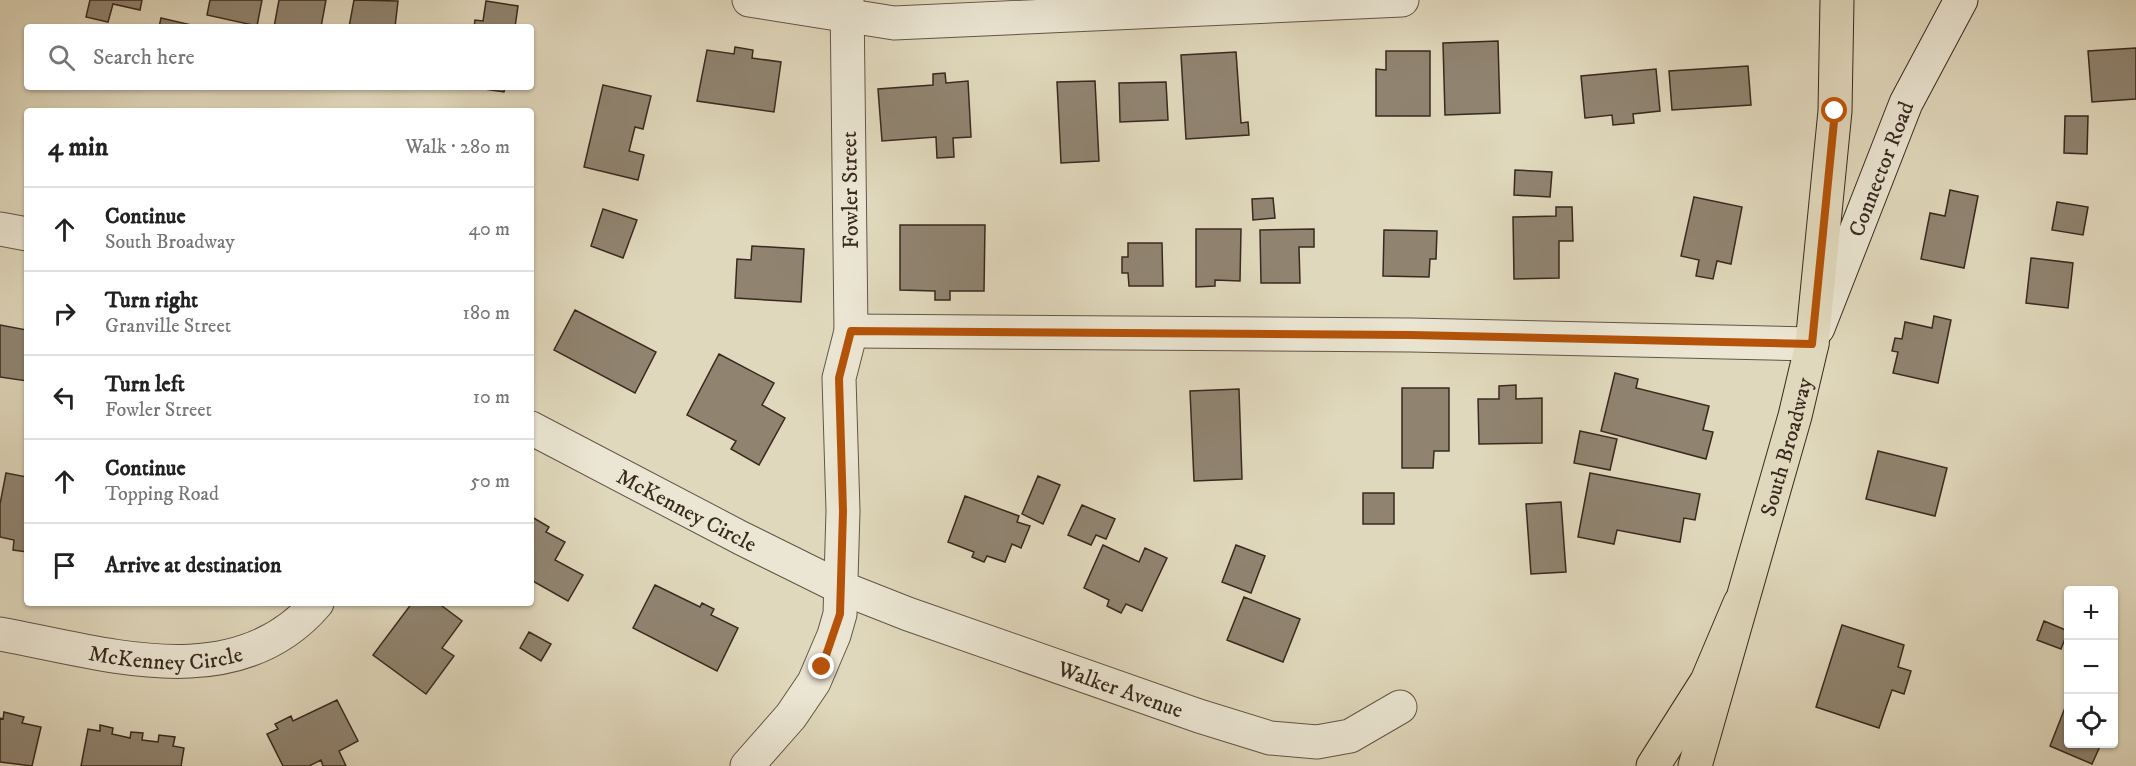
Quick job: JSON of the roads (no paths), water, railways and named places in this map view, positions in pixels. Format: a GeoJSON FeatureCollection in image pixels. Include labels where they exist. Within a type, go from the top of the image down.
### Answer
{"type":"FeatureCollection","features":[{"type":"Feature","properties":{"kind":"main road","name":"South Broadway"},"geometry":{"type":"LineString","coordinates":[[1740,603],[1795,416],[1812,344],[1835,111],[1837,0]]}},
{"type":"Feature","properties":{"kind":"main road"},"geometry":{"type":"LineString","coordinates":[[1653,766],[1707,681],[1740,603]]}},
{"type":"Feature","properties":{"kind":"main road"},"geometry":{"type":"LineString","coordinates":[[1695,766],[1740,603]]}},
{"type":"Feature","properties":{"kind":"street"},"geometry":{"type":"LineString","coordinates":[[749,0],[848,8],[894,23],[1402,0]]}},
{"type":"Feature","properties":{"kind":"street","name":"Connector Road"},"geometry":{"type":"LineString","coordinates":[[1812,344],[1906,103],[1960,0]]}},
{"type":"Feature","properties":{"kind":"street","name":"Fowler Street"},"geometry":{"type":"LineString","coordinates":[[747,766],[791,716],[814,682],[834,635],[840,614],[842,588],[839,378],[851,331],[848,8]]}},
{"type":"Feature","properties":{"kind":"street"},"geometry":{"type":"LineString","coordinates":[[0,229],[24,233]]}},
{"type":"Feature","properties":{"kind":"street"},"geometry":{"type":"LineString","coordinates":[[851,331],[1423,335],[1812,344]]}},
{"type":"Feature","properties":{"kind":"street","name":"McKenney Circle"},"geometry":{"type":"LineString","coordinates":[[534,430],[842,588]]}},
{"type":"Feature","properties":{"kind":"street","name":"Walker Avenue"},"geometry":{"type":"LineString","coordinates":[[842,588],[908,614],[1270,738],[1305,742],[1339,739],[1350,736],[1400,707]]}},
{"type":"Feature","properties":{"kind":"street","name":"McKenney Circle"},"geometry":{"type":"LineString","coordinates":[[0,634],[147,661],[172,663],[212,661],[240,654],[266,643],[290,628],[314,606]]}}]}
